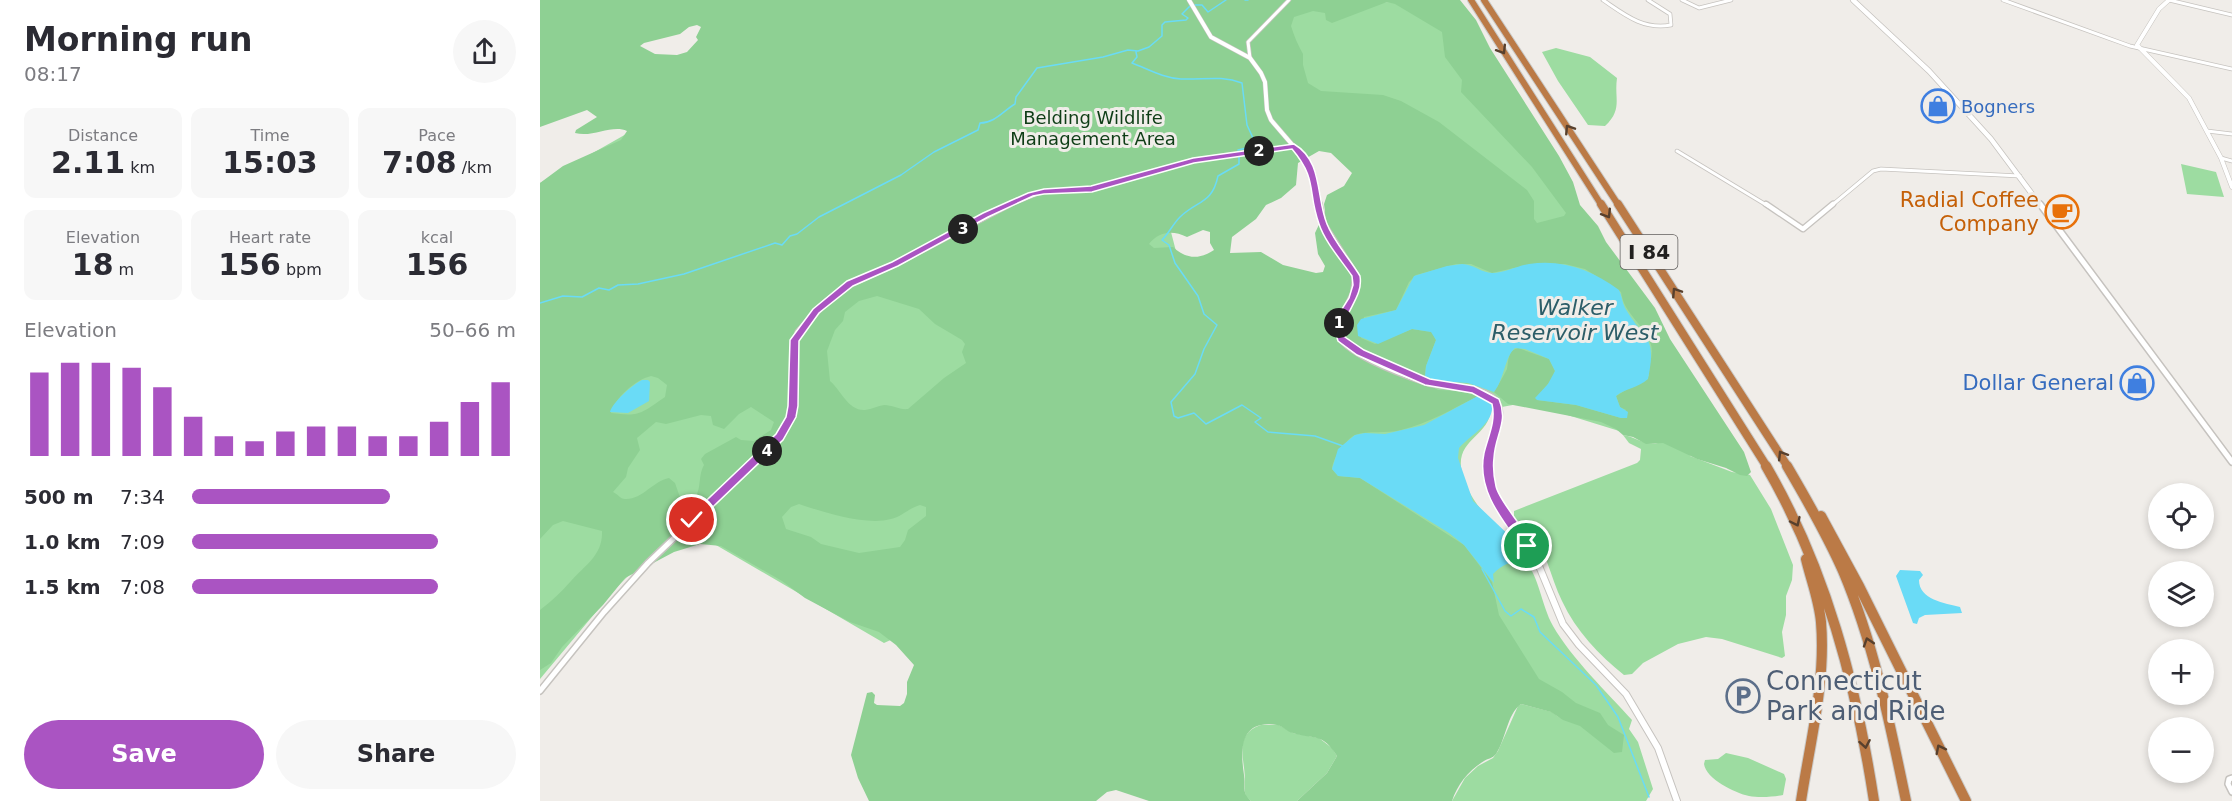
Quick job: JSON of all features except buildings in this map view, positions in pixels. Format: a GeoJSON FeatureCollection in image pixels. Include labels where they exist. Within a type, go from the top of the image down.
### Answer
{"type":"FeatureCollection","features":[{"type":"Feature","properties":{"kind":"highway","name":"I 84"},"geometry":{"type":"LineString","coordinates":[[1471,0],[1756,449],[1785,500],[1831,612],[1846,662],[1863,732],[1874,801]]}},
{"type":"Feature","properties":{"kind":"highway","name":"I 84"},"geometry":{"type":"LineString","coordinates":[[1484,0],[1765,429],[1811,506],[1843,572],[1869,645],[1890,722],[1906,801]]}},
{"type":"Feature","properties":{"kind":"highway"},"geometry":{"type":"LineString","coordinates":[[1811,506],[1829,529],[1966,801]]}},
{"type":"Feature","properties":{"kind":"highway"},"geometry":{"type":"LineString","coordinates":[[1801,801],[1818,678],[1821,639],[1818,604],[1806,561],[1806,547]]}},
{"type":"Feature","properties":{"kind":"main road"},"geometry":{"type":"LineString","coordinates":[[1853,0],[1952,94],[2020,176],[2232,462]]}},
{"type":"Feature","properties":{"kind":"street"},"geometry":{"type":"LineString","coordinates":[[1189,0],[1211,37],[1250,58]]}},
{"type":"Feature","properties":{"kind":"street"},"geometry":{"type":"LineString","coordinates":[[1289,0],[1248,42],[1247,47],[1250,58],[1265,82],[1267,110],[1271,120],[1308,164],[1314,176],[1323,224],[1356,276],[1357,285],[1354,298],[1340,320],[1338,328],[1341,339],[1360,352],[1428,382],[1474,390],[1496,402],[1499,416],[1488,456],[1493,496],[1539,566],[1563,624],[1579,645],[1626,694],[1643,721],[1659,748],[1677,801]]}},
{"type":"Feature","properties":{"kind":"street"},"geometry":{"type":"LineString","coordinates":[[1604,0],[1644,26],[1656,28],[1671,25],[1670,14],[1648,0]]}},
{"type":"Feature","properties":{"kind":"street"},"geometry":{"type":"LineString","coordinates":[[1682,0],[1699,8],[1731,0]]}},
{"type":"Feature","properties":{"kind":"street"},"geometry":{"type":"LineString","coordinates":[[1714,0],[1719,3]]}},
{"type":"Feature","properties":{"kind":"street"},"geometry":{"type":"LineString","coordinates":[[2003,0],[2139,48],[2232,69]]}},
{"type":"Feature","properties":{"kind":"street"},"geometry":{"type":"LineString","coordinates":[[2232,15],[2169,0],[2159,9],[2137,45],[2182,89],[2221,158],[2231,179],[2232,187]]}},
{"type":"Feature","properties":{"kind":"street"},"geometry":{"type":"LineString","coordinates":[[2207,131],[2232,134]]}},
{"type":"Feature","properties":{"kind":"street"},"geometry":{"type":"LineString","coordinates":[[540,691],[604,612],[648,563],[779,437],[791,417],[793,406],[794,340],[814,312],[839,291],[861,278],[904,260],[1009,203],[1031,195],[1044,191],[1092,189],[1193,160],[1294,146]]}},
{"type":"Feature","properties":{"kind":"street"},"geometry":{"type":"LineString","coordinates":[[1677,151],[1742,188],[1803,229],[1873,171],[1881,169],[2020,176]]}},
{"type":"Feature","properties":{"kind":"street"},"geometry":{"type":"LineString","coordinates":[[2221,158],[2232,161]]}},
{"type":"Feature","properties":{"kind":"street"},"geometry":{"type":"LineString","coordinates":[[2232,778],[2229,779],[2228,784],[2232,792]]}},
{"type":"Feature","properties":{"kind":"green space","name":"Belding Wildlife Management Area"},"geometry":{"type":"Polygon","coordinates":[[[540,0],[1460,0],[1476,20],[1490,48],[1559,156],[1573,182],[1580,205],[1598,226],[1606,242],[1655,308],[1670,339],[1744,452],[1751,472],[1747,476],[1740,475],[1663,443],[1646,444],[1623,435],[1601,422],[1508,404],[1494,392],[1507,369],[1510,354],[1518,348],[1549,359],[1555,371],[1537,400],[1576,405],[1621,418],[1626,410],[1620,407],[1616,396],[1649,376],[1651,346],[1647,335],[1626,306],[1621,292],[1585,269],[1565,264],[1532,264],[1492,273],[1471,264],[1456,264],[1416,275],[1409,282],[1396,310],[1364,317],[1361,338],[1375,344],[1412,329],[1432,332],[1436,340],[1426,366],[1424,382],[1438,390],[1462,391],[1478,396],[1422,424],[1395,431],[1355,435],[1340,450],[1332,469],[1338,476],[1360,478],[1464,545],[1492,582],[1499,615],[1539,679],[1576,703],[1600,713],[1608,725],[1624,735],[1622,752],[1614,753],[1580,726],[1563,720],[1551,712],[1521,704],[1516,708],[1510,720],[1496,754],[1469,773],[1460,784],[1452,801],[1297,801],[1327,773],[1337,756],[1327,743],[1318,738],[1291,732],[1277,725],[1265,724],[1249,731],[1243,746],[1245,792],[1251,801],[1149,801],[1116,790],[1107,792],[1096,801],[869,801],[858,778],[851,755],[867,693],[872,692],[875,695],[874,703],[877,705],[900,706],[904,703],[907,682],[914,665],[896,645],[879,632],[850,622],[805,598],[782,581],[721,546],[700,544],[674,552],[625,578],[603,605],[562,647],[551,663],[540,670],[540,610],[560,593],[592,559],[600,547],[602,531],[563,521],[553,525],[540,539],[540,183],[563,166],[621,140],[627,131],[615,129],[589,134],[575,133],[576,130],[597,117],[587,110],[540,127],[540,0]],[[1387,2],[1332,23],[1326,20],[1325,13],[1313,11],[1294,17],[1291,26],[1303,54],[1303,65],[1308,83],[1321,91],[1383,95],[1401,101],[1439,122],[1527,190],[1534,201],[1534,219],[1537,223],[1564,216],[1566,213],[1532,167],[1461,92],[1462,80],[1445,57],[1442,32],[1395,4],[1387,2]],[[697,25],[689,27],[680,34],[640,46],[655,54],[677,55],[687,52],[698,40],[696,37],[701,27],[697,25]],[[1319,151],[1298,163],[1296,185],[1281,198],[1266,205],[1256,219],[1232,237],[1230,253],[1261,252],[1283,265],[1316,273],[1323,272],[1325,266],[1318,254],[1315,233],[1325,212],[1324,204],[1327,195],[1344,186],[1352,173],[1331,153],[1319,151]],[[1203,230],[1187,237],[1162,234],[1149,244],[1154,248],[1173,247],[1193,257],[1214,250],[1210,243],[1210,232],[1203,230]],[[877,296],[859,301],[845,312],[843,321],[835,330],[827,351],[830,381],[854,407],[865,410],[884,405],[908,409],[944,378],[966,363],[962,352],[965,344],[962,340],[935,324],[919,309],[877,296]],[[651,376],[632,386],[617,401],[611,413],[635,414],[651,407],[665,397],[667,385],[651,376]],[[751,407],[739,414],[724,429],[713,425],[711,416],[701,415],[666,424],[656,422],[637,438],[640,450],[628,468],[626,477],[613,492],[623,499],[631,499],[669,478],[675,483],[682,503],[691,501],[699,489],[704,465],[701,459],[705,454],[736,437],[741,440],[754,441],[771,430],[774,422],[751,407]],[[799,504],[791,507],[782,517],[786,529],[811,537],[821,544],[859,553],[900,547],[908,530],[926,516],[926,507],[920,505],[891,519],[869,521],[820,511],[799,504]]]}},
{"type":"Feature","properties":{"kind":"green space","name":"Belding Wildlife Management Area"},"geometry":{"type":"Polygon","coordinates":[[[1453,0],[1672,360],[1690,456],[1732,472],[1750,475],[1771,509],[1793,565],[1792,580],[1786,596],[1786,615],[1782,632],[1785,656],[1782,658],[1722,639],[1706,637],[1678,644],[1643,663],[1632,674],[1624,675],[1606,659],[1574,622],[1560,596],[1541,550],[1514,518],[1514,511],[1637,463],[1640,460],[1641,449],[1629,443],[1623,435],[1649,443],[1658,443],[1561,413],[1518,404],[1491,409],[1485,426],[1464,450],[1461,467],[1464,480],[1477,505],[1530,567],[1549,618],[1561,638],[1580,663],[1632,720],[1629,729],[1638,742],[1653,789],[1646,801],[1452,801],[1465,778],[1478,766],[1493,758],[1498,751],[1518,706],[1521,704],[1552,712],[1560,718],[1306,451],[884,643],[680,524],[616,588],[540,679],[540,183],[628,133],[798,21],[1453,0]],[[1399,109],[1183,218],[1171,232],[1178,259],[1358,299],[1399,109]]]}},
{"type":"Feature","properties":{"kind":"green space"},"geometry":{"type":"Polygon","coordinates":[[[1556,48],[1590,57],[1617,78],[1616,109],[1605,126],[1588,125],[1558,81],[1542,52],[1556,48]]]}},
{"type":"Feature","properties":{"kind":"green space"},"geometry":{"type":"Polygon","coordinates":[[[2181,164],[2216,172],[2224,197],[2187,194],[2181,164]]]}},
{"type":"Feature","properties":{"kind":"green space"},"geometry":{"type":"Polygon","coordinates":[[[1261,725],[1279,725],[1293,733],[1319,738],[1332,748],[1337,756],[1327,773],[1297,801],[1251,801],[1246,797],[1242,747],[1247,734],[1261,725]]]}},
{"type":"Feature","properties":{"kind":"green space"},"geometry":{"type":"Polygon","coordinates":[[[1726,753],[1748,758],[1784,774],[1786,779],[1783,795],[1749,796],[1729,789],[1715,780],[1706,770],[1705,760],[1718,759],[1726,753]]]}},
{"type":"Feature","properties":{"kind":"water","name":"Walker Reservoir West"},"geometry":{"type":"Polygon","coordinates":[[[1554,263],[1588,272],[1619,290],[1625,308],[1647,339],[1651,354],[1648,379],[1616,396],[1620,407],[1628,412],[1627,418],[1576,405],[1537,400],[1535,398],[1548,384],[1555,371],[1549,359],[1525,349],[1515,348],[1512,352],[1494,392],[1468,383],[1437,381],[1425,376],[1426,366],[1436,340],[1431,332],[1412,329],[1378,344],[1358,336],[1357,325],[1361,319],[1396,310],[1414,276],[1462,264],[1492,273],[1529,264],[1554,263]]]}},
{"type":"Feature","properties":{"kind":"water"},"geometry":{"type":"Polygon","coordinates":[[[642,380],[650,382],[649,401],[628,413],[610,412],[623,394],[642,380]]]}},
{"type":"Feature","properties":{"kind":"water"},"geometry":{"type":"Polygon","coordinates":[[[1478,396],[1492,405],[1492,412],[1485,424],[1459,448],[1458,458],[1473,501],[1514,540],[1524,558],[1507,564],[1493,574],[1494,583],[1464,545],[1449,533],[1360,478],[1338,476],[1332,469],[1338,449],[1355,435],[1385,434],[1424,425],[1478,396]]]}},
{"type":"Feature","properties":{"kind":"water"},"geometry":{"type":"Polygon","coordinates":[[[1900,570],[1920,571],[1923,575],[1919,580],[1923,592],[1934,600],[1960,607],[1962,613],[1925,615],[1919,618],[1917,624],[1913,623],[1896,576],[1900,570]]]}},
{"type":"Feature","properties":{"kind":"waterway"},"geometry":{"type":"LineString","coordinates":[[1195,5],[1202,5],[1208,12],[1226,0]]}},
{"type":"Feature","properties":{"kind":"waterway"},"geometry":{"type":"LineString","coordinates":[[540,303],[563,296],[582,297],[599,288],[609,290],[618,285],[638,284],[684,274],[775,243],[782,245],[790,236],[797,234],[819,217],[901,175],[934,152],[978,130],[980,123],[999,116],[1015,104],[1016,97],[1037,68],[1103,57],[1128,50],[1138,51],[1149,47],[1162,36],[1162,25],[1165,22],[1186,20],[1188,18],[1182,14],[1190,6]]}},
{"type":"Feature","properties":{"kind":"waterway"},"geometry":{"type":"LineString","coordinates":[[1136,52],[1137,57],[1132,63],[1168,77],[1219,78],[1242,83],[1247,125],[1253,138],[1251,147],[1238,150]]}},
{"type":"Feature","properties":{"kind":"waterway"},"geometry":{"type":"LineString","coordinates":[[1239,157],[1239,164],[1218,176],[1208,197],[1180,217],[1162,240],[1169,245],[1175,263],[1198,296],[1204,314],[1217,325],[1204,349],[1195,374],[1171,402],[1174,416],[1178,418],[1194,413],[1206,424],[1242,405],[1261,418],[1255,422],[1268,432],[1315,436],[1343,446]]}},
{"type":"Feature","properties":{"kind":"waterway"},"geometry":{"type":"LineString","coordinates":[[1482,569],[1505,611],[1511,616],[1521,609],[1534,617],[1540,632],[1596,685],[1618,717],[1649,797]]}},
{"type":"Feature","properties":{"kind":"place","name":"Bogners"},"geometry":{"type":"Point","coordinates":[1938,106]}},
{"type":"Feature","properties":{"kind":"place","name":"Radial Coffee Company"},"geometry":{"type":"Point","coordinates":[2062,212]}},
{"type":"Feature","properties":{"kind":"place","name":"Dollar General"},"geometry":{"type":"Point","coordinates":[2137,383]}},
{"type":"Feature","properties":{"kind":"place","name":"Connecticut Park and Ride"},"geometry":{"type":"Point","coordinates":[1743,696]}},
{"type":"Feature","properties":{"kind":"route"},"geometry":{"type":"LineString","coordinates":[[692,520],[779,437],[791,417],[793,406],[794,340],[798,332],[826,301],[850,284],[895,264],[1009,203],[1031,195],[1044,191],[1092,189],[1193,160],[1294,146],[1314,176],[1318,208],[1323,224],[1356,276],[1357,285],[1354,298],[1340,320],[1338,328],[1341,339],[1360,352],[1428,382],[1474,390],[1496,402],[1500,410],[1488,456],[1490,485],[1493,496],[1527,546]]}}]}
